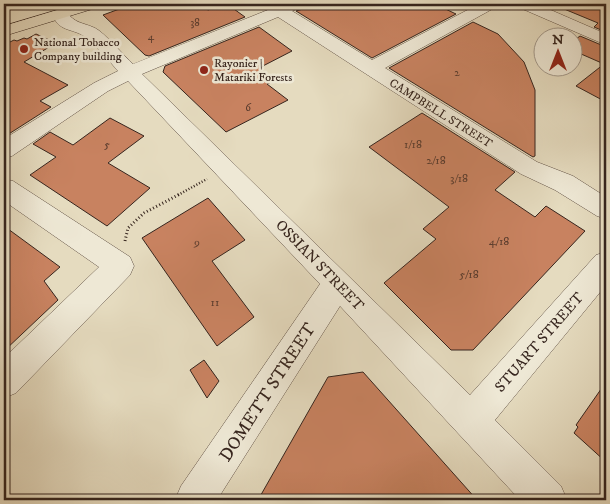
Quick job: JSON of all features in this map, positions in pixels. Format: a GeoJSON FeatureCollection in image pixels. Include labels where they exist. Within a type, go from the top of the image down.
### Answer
{"type":"FeatureCollection","features":[{"type":"Feature","properties":{"kind":"highway"},"geometry":{"type":"LineString","coordinates":[[4,31],[60,14],[87,14]]}},
{"type":"Feature","properties":{"kind":"street"},"geometry":{"type":"LineString","coordinates":[[370,69],[490,4]]}},
{"type":"Feature","properties":{"kind":"street"},"geometry":{"type":"LineString","coordinates":[[524,4],[606,40]]}},
{"type":"Feature","properties":{"kind":"street"},"geometry":{"type":"LineString","coordinates":[[4,150],[101,87],[130,72],[288,7]]}},
{"type":"Feature","properties":{"kind":"street","name":"CAMPBELL STREET"},"geometry":{"type":"LineString","coordinates":[[288,7],[370,69],[528,168],[564,183],[606,209]]}},
{"type":"Feature","properties":{"kind":"street","name":"OSSIAN STREET"},"geometry":{"type":"LineString","coordinates":[[60,14],[62,19],[75,28],[87,14],[130,72],[338,283],[547,500]]}},
{"type":"Feature","properties":{"kind":"street"},"geometry":{"type":"LineString","coordinates":[[4,188],[120,266],[4,381]]}},
{"type":"Feature","properties":{"kind":"street","name":"STUART STREET"},"geometry":{"type":"LineString","coordinates":[[471,421],[606,264]]}},
{"type":"Feature","properties":{"kind":"street","name":"DOMETT STREET"},"geometry":{"type":"LineString","coordinates":[[196,500],[338,283]]}},
{"type":"Feature","properties":{"kind":"path"},"geometry":{"type":"LineString","coordinates":[[120,266],[128,228],[144,213],[226,169]]}},
{"type":"Feature","properties":{"kind":"building"},"geometry":{"type":"Polygon","coordinates":[[[133,4],[199,4],[208,10],[227,4],[245,17],[149,56],[145,55],[103,15],[133,4]]]}},
{"type":"Feature","properties":{"kind":"building"},"geometry":{"type":"Polygon","coordinates":[[[306,4],[435,4],[456,14],[372,58],[296,11],[303,9],[306,4]]]}},
{"type":"Feature","properties":{"kind":"building"},"geometry":{"type":"Polygon","coordinates":[[[552,4],[606,4],[606,32],[594,27],[598,23],[552,4]]]}},
{"type":"Feature","properties":{"kind":"building"},"geometry":{"type":"Polygon","coordinates":[[[473,22],[498,34],[524,62],[535,90],[535,156],[533,157],[389,68],[473,22]]]}},
{"type":"Feature","properties":{"kind":"building"},"geometry":{"type":"Polygon","coordinates":[[[259,27],[292,51],[259,68],[275,80],[267,84],[288,100],[226,132],[163,72],[165,66],[259,27]]]}},
{"type":"Feature","properties":{"kind":"building"},"geometry":{"type":"Polygon","coordinates":[[[36,34],[56,43],[24,62],[68,85],[40,101],[51,107],[4,137],[4,45],[14,40],[27,39],[36,34]]]}},
{"type":"Feature","properties":{"kind":"building"},"geometry":{"type":"Polygon","coordinates":[[[582,37],[606,47],[606,102],[576,86],[604,64],[582,54],[582,37]]]}},
{"type":"Feature","properties":{"kind":"building"},"geometry":{"type":"Polygon","coordinates":[[[422,113],[515,172],[495,190],[535,217],[546,206],[585,231],[473,350],[451,350],[384,283],[436,239],[423,229],[449,207],[369,147],[422,113]]]}},
{"type":"Feature","properties":{"kind":"building"},"geometry":{"type":"Polygon","coordinates":[[[110,118],[144,136],[108,163],[150,188],[107,226],[30,175],[56,157],[33,144],[50,132],[73,145],[110,118]]]}},
{"type":"Feature","properties":{"kind":"building"},"geometry":{"type":"Polygon","coordinates":[[[208,198],[245,240],[212,261],[254,317],[217,346],[142,238],[208,198]]]}},
{"type":"Feature","properties":{"kind":"building"},"geometry":{"type":"Polygon","coordinates":[[[4,226],[60,267],[44,281],[58,300],[4,351],[4,226]]]}},
{"type":"Feature","properties":{"kind":"building"},"geometry":{"type":"Polygon","coordinates":[[[204,360],[219,381],[207,398],[190,370],[204,360]]]}},
{"type":"Feature","properties":{"kind":"building"},"geometry":{"type":"Polygon","coordinates":[[[363,372],[477,500],[258,500],[328,377],[363,372]]]}},
{"type":"Feature","properties":{"kind":"building"},"geometry":{"type":"Polygon","coordinates":[[[606,382],[606,462],[574,433],[578,427],[576,425],[606,382]]]}},
{"type":"Feature","properties":{"kind":"place","name":"National Tobacco Company building"},"geometry":{"type":"Point","coordinates":[24,49]}},
{"type":"Feature","properties":{"kind":"place","name":"Rayonier | Matariki Forests"},"geometry":{"type":"Point","coordinates":[204,70]}}]}
